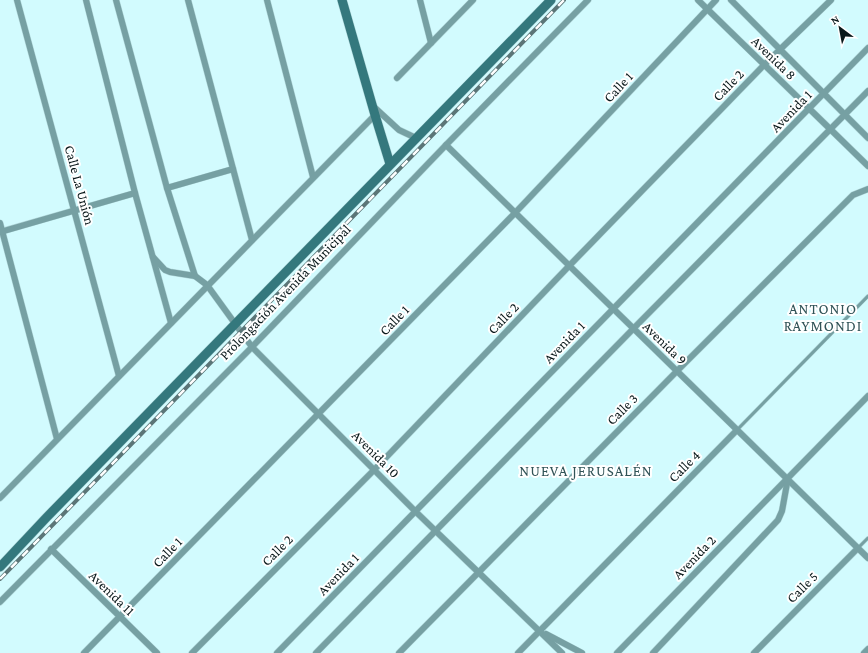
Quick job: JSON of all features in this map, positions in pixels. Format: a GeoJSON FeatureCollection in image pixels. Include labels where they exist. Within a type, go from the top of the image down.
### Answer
{"type":"FeatureCollection","features":[{"type":"Feature","properties":{"kind":"main road"},"geometry":{"type":"LineString","coordinates":[[342,0],[374,115],[390,164]]}},
{"type":"Feature","properties":{"kind":"main road","name":"Prolongación Avenida Municipal"},"geometry":{"type":"LineString","coordinates":[[1,563],[552,0]]}},
{"type":"Feature","properties":{"kind":"street","name":"Calle La Unión"},"geometry":{"type":"LineString","coordinates":[[17,0],[120,376]]}},
{"type":"Feature","properties":{"kind":"street"},"geometry":{"type":"LineString","coordinates":[[86,0],[135,194],[171,323]]}},
{"type":"Feature","properties":{"kind":"street"},"geometry":{"type":"LineString","coordinates":[[116,0],[167,188],[195,276],[165,270],[152,256]]}},
{"type":"Feature","properties":{"kind":"street"},"geometry":{"type":"LineString","coordinates":[[188,0],[252,240]]}},
{"type":"Feature","properties":{"kind":"street"},"geometry":{"type":"LineString","coordinates":[[266,0],[313,177]]}},
{"type":"Feature","properties":{"kind":"street"},"geometry":{"type":"LineString","coordinates":[[420,0],[431,43]]}},
{"type":"Feature","properties":{"kind":"street"},"geometry":{"type":"LineString","coordinates":[[397,78],[472,0]]}},
{"type":"Feature","properties":{"kind":"street","name":"Prolongación Avenida Municipal"},"geometry":{"type":"LineString","coordinates":[[0,602],[252,347],[588,0]]}},
{"type":"Feature","properties":{"kind":"street","name":"Avenida 8"},"geometry":{"type":"LineString","coordinates":[[698,0],[868,166]]}},
{"type":"Feature","properties":{"kind":"street","name":"Calle 1"},"geometry":{"type":"LineString","coordinates":[[84,653],[515,213],[716,0]]}},
{"type":"Feature","properties":{"kind":"street","name":"Avenida 8"},"geometry":{"type":"LineString","coordinates":[[731,0],[868,138]]}},
{"type":"Feature","properties":{"kind":"street","name":"Calle 2"},"geometry":{"type":"LineString","coordinates":[[192,653],[374,470],[764,65],[831,0]]}},
{"type":"Feature","properties":{"kind":"street","name":"Avenida 1"},"geometry":{"type":"LineString","coordinates":[[277,653],[868,48]]}},
{"type":"Feature","properties":{"kind":"street"},"geometry":{"type":"LineString","coordinates":[[316,653],[633,328],[868,91]]}},
{"type":"Feature","properties":{"kind":"street"},"geometry":{"type":"LineString","coordinates":[[372,105],[399,130],[416,138]]}},
{"type":"Feature","properties":{"kind":"street"},"geometry":{"type":"LineString","coordinates":[[0,498],[374,115]]}},
{"type":"Feature","properties":{"kind":"street","name":"Avenida 9"},"geometry":{"type":"LineString","coordinates":[[446,145],[788,478],[868,558]]}},
{"type":"Feature","properties":{"kind":"street"},"geometry":{"type":"LineString","coordinates":[[167,188],[233,169]]}},
{"type":"Feature","properties":{"kind":"street","name":"Calle 3"},"geometry":{"type":"LineString","coordinates":[[399,653],[853,195],[868,189]]}},
{"type":"Feature","properties":{"kind":"street"},"geometry":{"type":"LineString","coordinates":[[1,232],[74,210],[135,194]]}},
{"type":"Feature","properties":{"kind":"street"},"geometry":{"type":"LineString","coordinates":[[0,223],[1,232],[57,439]]}},
{"type":"Feature","properties":{"kind":"street","name":"Avenida 10"},"geometry":{"type":"LineString","coordinates":[[195,276],[207,285],[252,347],[416,512],[562,653]]}},
{"type":"Feature","properties":{"kind":"street","name":"Avenida 2"},"geometry":{"type":"LineString","coordinates":[[617,653],[868,396]]}},
{"type":"Feature","properties":{"kind":"street","name":"Calle 4"},"geometry":{"type":"LineString","coordinates":[[518,653],[737,430]]}},
{"type":"Feature","properties":{"kind":"street"},"geometry":{"type":"LineString","coordinates":[[653,653],[778,520],[782,511],[788,478]]}},
{"type":"Feature","properties":{"kind":"street","name":"Calle 5"},"geometry":{"type":"LineString","coordinates":[[754,653],[858,548]]}},
{"type":"Feature","properties":{"kind":"street","name":"Avenida 11"},"geometry":{"type":"LineString","coordinates":[[51,549],[157,653]]}},
{"type":"Feature","properties":{"kind":"street","name":"Avenida 10"},"geometry":{"type":"LineString","coordinates":[[539,631],[582,653]]}},
{"type":"Feature","properties":{"kind":"street"},"geometry":{"type":"LineString","coordinates":[[864,653],[868,649]]}},
{"type":"Feature","properties":{"kind":"lane","name":"Calle 4"},"geometry":{"type":"LineString","coordinates":[[737,430],[868,296]]}},
{"type":"Feature","properties":{"kind":"lane","name":"Calle 5"},"geometry":{"type":"LineString","coordinates":[[858,548],[868,538]]}},
{"type":"Feature","properties":{"kind":"railway"},"geometry":{"type":"LineString","coordinates":[[0,579],[564,0]]}},
{"type":"Feature","properties":{"kind":"district","name":"ANTONIO RAYMONDI"},"geometry":{"type":"Point","coordinates":[823,318]}},
{"type":"Feature","properties":{"kind":"district","name":"NUEVA JERUSALÉN"},"geometry":{"type":"Point","coordinates":[586,471]}}]}
